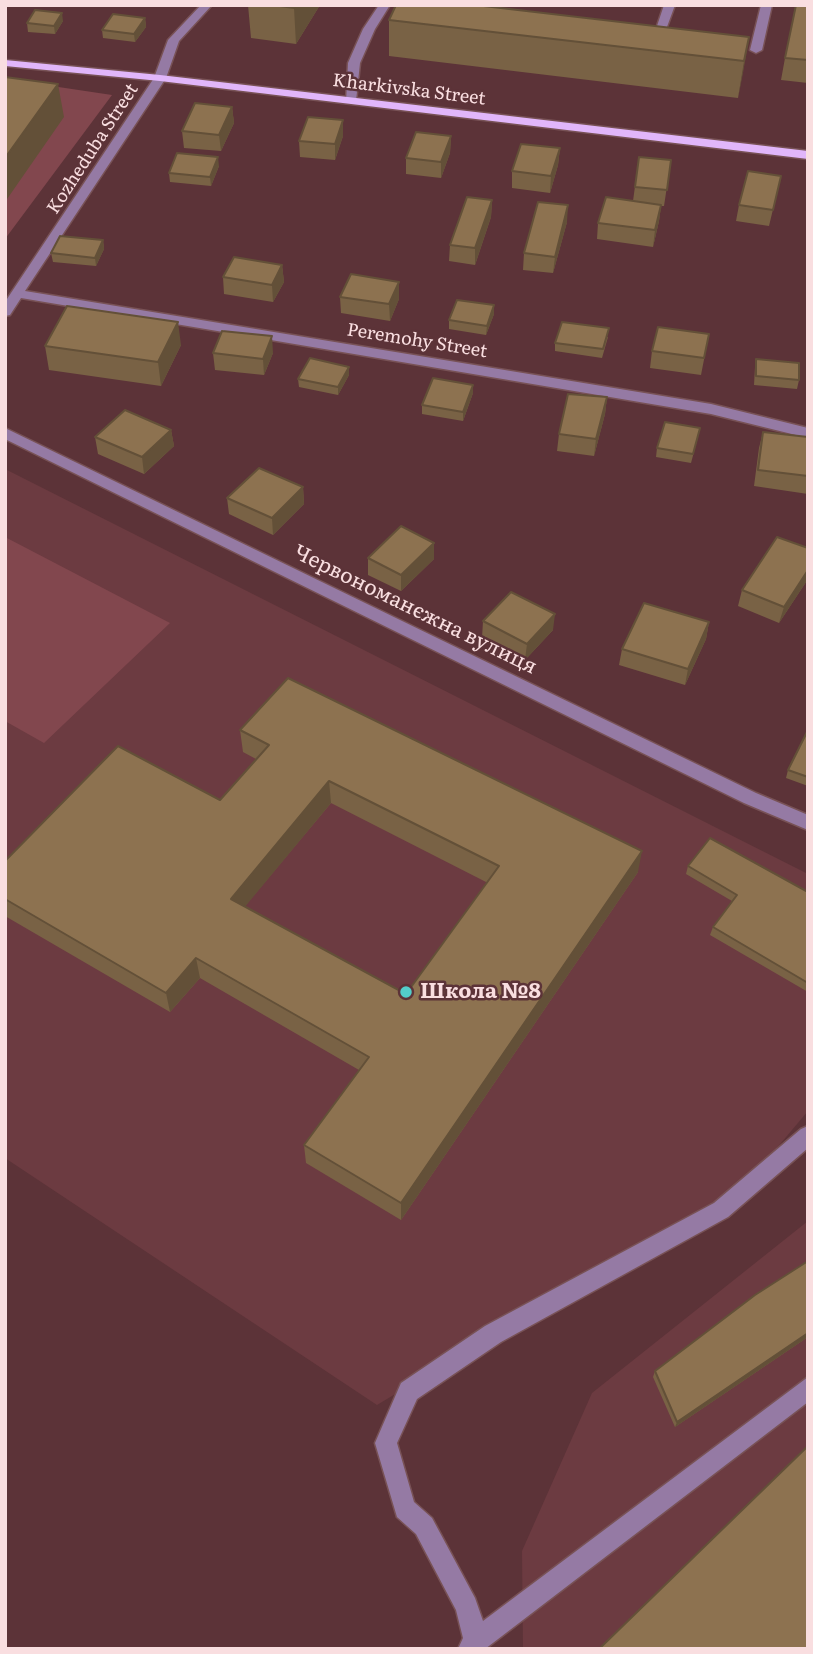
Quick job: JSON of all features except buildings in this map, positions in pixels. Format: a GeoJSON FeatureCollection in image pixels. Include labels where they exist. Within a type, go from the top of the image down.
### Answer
{"type":"FeatureCollection","features":[{"type":"Feature","properties":{"kind":"main road","name":"Kharkivska Street"},"geometry":{"type":"LineString","coordinates":[[5,63],[160,78],[808,155]]}},
{"type":"Feature","properties":{"kind":"street","name":"Kozheduba Street"},"geometry":{"type":"LineString","coordinates":[[5,312],[160,78],[174,40],[207,5]]}},
{"type":"Feature","properties":{"kind":"street"},"geometry":{"type":"LineString","coordinates":[[350,101],[354,63],[369,29],[385,5]]}},
{"type":"Feature","properties":{"kind":"street"},"geometry":{"type":"LineString","coordinates":[[634,30],[660,33],[670,5]]}},
{"type":"Feature","properties":{"kind":"street"},"geometry":{"type":"LineString","coordinates":[[756,50],[767,5]]}},
{"type":"Feature","properties":{"kind":"street","name":"Peremohy Street"},"geometry":{"type":"LineString","coordinates":[[18,295],[712,409],[808,433]]}},
{"type":"Feature","properties":{"kind":"street","name":"Червономанєжна вулиця"},"geometry":{"type":"LineString","coordinates":[[5,433],[750,798],[808,823]]}},
{"type":"Feature","properties":{"kind":"street"},"geometry":{"type":"LineString","coordinates":[[808,1135],[721,1210],[493,1334],[410,1391],[386,1443],[405,1509],[424,1526],[467,1606],[473,1645],[808,1388]]}},
{"type":"Feature","properties":{"kind":"shaded area"},"geometry":{"type":"Polygon","coordinates":[[[5,79],[112,95],[5,239],[5,79]]]}},
{"type":"Feature","properties":{"kind":"shaded area","name":"Школа №8"},"geometry":{"type":"Polygon","coordinates":[[[5,469],[808,874],[808,1111],[749,1181],[377,1405],[5,1158],[5,469]]]}},
{"type":"Feature","properties":{"kind":"shaded area"},"geometry":{"type":"Polygon","coordinates":[[[5,537],[170,623],[44,743],[5,721],[5,537]]]}},
{"type":"Feature","properties":{"kind":"shaded area"},"geometry":{"type":"Polygon","coordinates":[[[808,1221],[808,1649],[523,1649],[522,1551],[592,1393],[808,1221]]]}},
{"type":"Feature","properties":{"kind":"place","name":"Школа №8"},"geometry":{"type":"Point","coordinates":[406,992]}}]}
